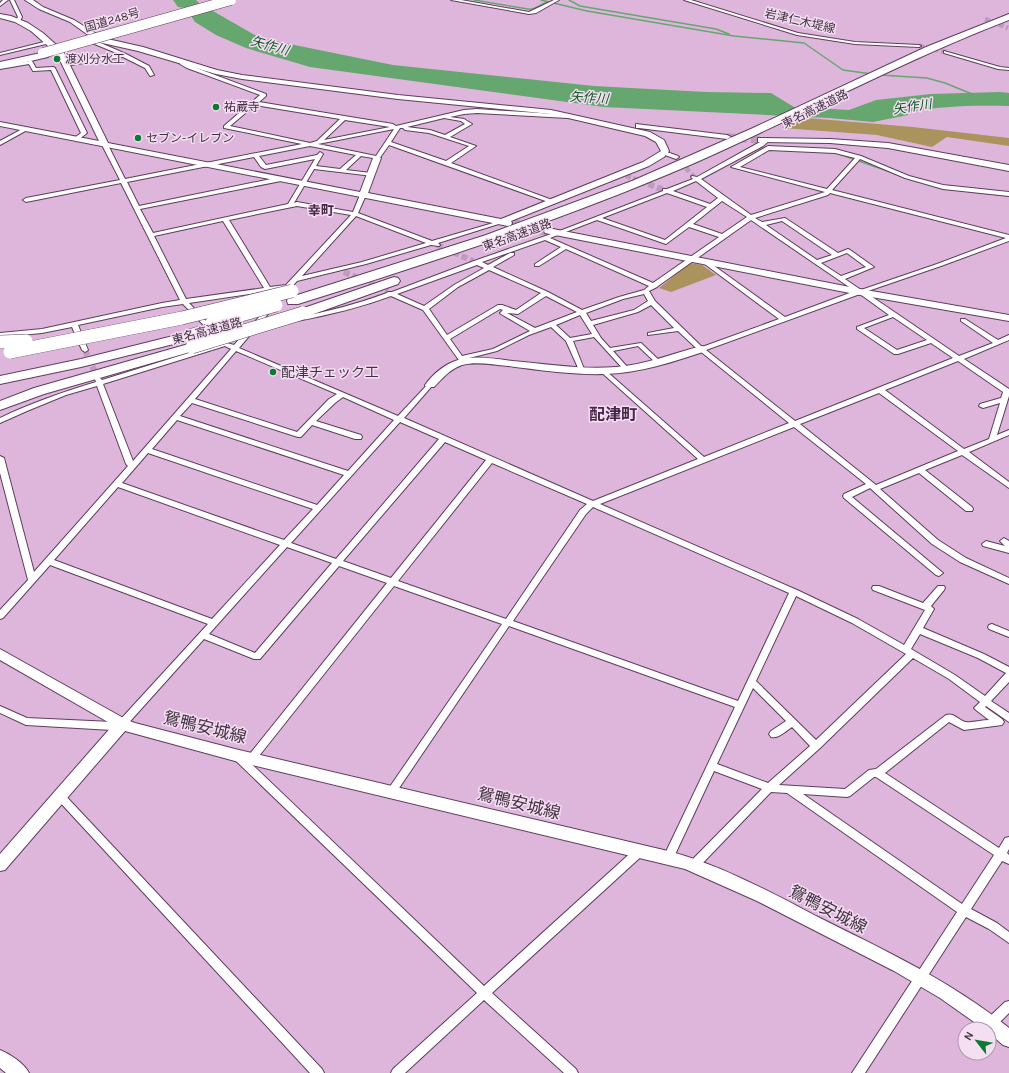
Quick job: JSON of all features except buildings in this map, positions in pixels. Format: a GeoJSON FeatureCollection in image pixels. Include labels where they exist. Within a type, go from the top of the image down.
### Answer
{"type":"FeatureCollection","features":[{"type":"Feature","properties":{"kind":"highway","name":"国道248号"},"geometry":{"type":"LineString","coordinates":[[41,52],[70,42],[223,0]]}},
{"type":"Feature","properties":{"kind":"highway","name":"国道248号"},"geometry":{"type":"LineString","coordinates":[[41,52],[93,40],[232,0]]}},
{"type":"Feature","properties":{"kind":"highway","name":"東名高速道路"},"geometry":{"type":"LineString","coordinates":[[295,296],[387,284],[646,185],[765,135],[918,50],[1009,17]]}},
{"type":"Feature","properties":{"kind":"highway","name":"東名高速道路"},"geometry":{"type":"LineString","coordinates":[[918,50],[1009,22]]}},
{"type":"Feature","properties":{"kind":"highway"},"geometry":{"type":"LineString","coordinates":[[0,60],[41,52]]}},
{"type":"Feature","properties":{"kind":"highway"},"geometry":{"type":"LineString","coordinates":[[0,65],[41,52]]}},
{"type":"Feature","properties":{"kind":"highway","name":"東名高速道路"},"geometry":{"type":"LineString","coordinates":[[295,296],[445,254],[508,232],[765,135]]}},
{"type":"Feature","properties":{"kind":"highway"},"geometry":{"type":"LineString","coordinates":[[0,342],[32,340],[75,334],[295,296]]}},
{"type":"Feature","properties":{"kind":"highway"},"geometry":{"type":"LineString","coordinates":[[0,406],[39,391],[176,351],[190,338],[295,296]]}},
{"type":"Feature","properties":{"kind":"highway"},"geometry":{"type":"LineString","coordinates":[[0,355],[182,318],[228,307]]}},
{"type":"Feature","properties":{"kind":"highway","name":"東名高速道路"},"geometry":{"type":"LineString","coordinates":[[0,373],[79,356],[190,338]]}},
{"type":"Feature","properties":{"kind":"highway","name":"東名高速道路"},"geometry":{"type":"LineString","coordinates":[[0,380],[190,338]]}},
{"type":"Feature","properties":{"kind":"highway"},"geometry":{"type":"LineString","coordinates":[[0,396],[176,351]]}},
{"type":"Feature","properties":{"kind":"street"},"geometry":{"type":"LineString","coordinates":[[0,5],[6,0]]}},
{"type":"Feature","properties":{"kind":"street"},"geometry":{"type":"LineString","coordinates":[[12,0],[20,17],[18,20]]}},
{"type":"Feature","properties":{"kind":"street"},"geometry":{"type":"LineString","coordinates":[[28,0],[41,8],[72,20],[101,40],[140,49],[182,63],[216,72],[246,78],[398,97],[551,112],[576,116],[593,122],[655,137],[661,141],[664,147],[664,153]]}},
{"type":"Feature","properties":{"kind":"street"},"geometry":{"type":"LineString","coordinates":[[453,0],[528,13],[534,12],[558,0]]}},
{"type":"Feature","properties":{"kind":"street","name":"岩津仁木堤線"},"geometry":{"type":"LineString","coordinates":[[686,0],[797,34],[859,44],[918,50]]}},
{"type":"Feature","properties":{"kind":"street"},"geometry":{"type":"LineString","coordinates":[[0,16],[18,20],[48,42],[60,53],[184,301],[225,344],[444,438],[794,592],[855,622],[952,677],[1009,718]]}},
{"type":"Feature","properties":{"kind":"street"},"geometry":{"type":"LineString","coordinates":[[93,40],[147,67],[152,75]]}},
{"type":"Feature","properties":{"kind":"street"},"geometry":{"type":"LineString","coordinates":[[0,54],[48,42]]}},
{"type":"Feature","properties":{"kind":"street"},"geometry":{"type":"LineString","coordinates":[[946,52],[1000,68],[1009,69]]}},
{"type":"Feature","properties":{"kind":"street"},"geometry":{"type":"LineString","coordinates":[[66,65],[124,55]]}},
{"type":"Feature","properties":{"kind":"street"},"geometry":{"type":"LineString","coordinates":[[0,68],[30,62],[35,70],[53,68],[84,133],[76,139]]}},
{"type":"Feature","properties":{"kind":"street"},"geometry":{"type":"LineString","coordinates":[[182,63],[264,95],[226,127],[377,158]]}},
{"type":"Feature","properties":{"kind":"street"},"geometry":{"type":"LineString","coordinates":[[254,103],[430,132],[474,147],[446,164]]}},
{"type":"Feature","properties":{"kind":"street"},"geometry":{"type":"LineString","coordinates":[[26,200],[398,127],[459,113],[477,111],[576,116]]}},
{"type":"Feature","properties":{"kind":"street"},"geometry":{"type":"LineString","coordinates":[[318,143],[344,118]]}},
{"type":"Feature","properties":{"kind":"street"},"geometry":{"type":"LineString","coordinates":[[446,137],[469,124],[462,120],[447,118]]}},
{"type":"Feature","properties":{"kind":"street"},"geometry":{"type":"LineString","coordinates":[[593,122],[604,120],[634,126],[727,137]]}},
{"type":"Feature","properties":{"kind":"street"},"geometry":{"type":"LineString","coordinates":[[0,124],[506,222]]}},
{"type":"Feature","properties":{"kind":"street"},"geometry":{"type":"LineString","coordinates":[[295,296],[355,214],[377,158],[398,127]]}},
{"type":"Feature","properties":{"kind":"street"},"geometry":{"type":"LineString","coordinates":[[0,143],[26,129]]}},
{"type":"Feature","properties":{"kind":"street"},"geometry":{"type":"LineString","coordinates":[[248,334],[293,320],[314,317],[390,293],[475,262],[516,249],[546,235],[559,233],[598,219],[715,170],[761,145],[765,135],[882,145],[1009,168]]}},
{"type":"Feature","properties":{"kind":"street"},"geometry":{"type":"LineString","coordinates":[[0,138],[8,140]]}},
{"type":"Feature","properties":{"kind":"street"},"geometry":{"type":"LineString","coordinates":[[387,142],[553,202]]}},
{"type":"Feature","properties":{"kind":"street"},"geometry":{"type":"LineString","coordinates":[[290,205],[324,146]]}},
{"type":"Feature","properties":{"kind":"street"},"geometry":{"type":"LineString","coordinates":[[715,170],[735,167],[768,148],[835,151],[859,157],[907,177],[943,186],[1009,194]]}},
{"type":"Feature","properties":{"kind":"street"},"geometry":{"type":"LineString","coordinates":[[0,616],[235,348],[248,334],[295,296],[341,271],[434,245],[506,222],[624,175],[664,153],[676,157]]}},
{"type":"Feature","properties":{"kind":"street"},"geometry":{"type":"LineString","coordinates":[[341,171],[361,154]]}},
{"type":"Feature","properties":{"kind":"street"},"geometry":{"type":"LineString","coordinates":[[255,155],[265,167],[318,156]]}},
{"type":"Feature","properties":{"kind":"street"},"geometry":{"type":"LineString","coordinates":[[0,865],[122,724],[202,635],[430,385],[446,370],[462,360],[495,350],[535,331],[582,312],[646,291],[724,237],[750,217],[826,194],[859,157]]}},
{"type":"Feature","properties":{"kind":"street"},"geometry":{"type":"LineString","coordinates":[[312,167],[371,175]]}},
{"type":"Feature","properties":{"kind":"street"},"geometry":{"type":"LineString","coordinates":[[735,167],[1009,238]]}},
{"type":"Feature","properties":{"kind":"street"},"geometry":{"type":"LineString","coordinates":[[695,178],[1007,394]]}},
{"type":"Feature","properties":{"kind":"street"},"geometry":{"type":"LineString","coordinates":[[138,208],[280,179]]}},
{"type":"Feature","properties":{"kind":"street"},"geometry":{"type":"LineString","coordinates":[[666,191],[712,207]]}},
{"type":"Feature","properties":{"kind":"street"},"geometry":{"type":"LineString","coordinates":[[654,251],[722,198]]}},
{"type":"Feature","properties":{"kind":"street"},"geometry":{"type":"LineString","coordinates":[[151,235],[297,204],[355,214],[434,245]]}},
{"type":"Feature","properties":{"kind":"street"},"geometry":{"type":"LineString","coordinates":[[225,219],[268,289]]}},
{"type":"Feature","properties":{"kind":"street"},"geometry":{"type":"LineString","coordinates":[[598,219],[666,242]]}},
{"type":"Feature","properties":{"kind":"street"},"geometry":{"type":"LineString","coordinates":[[762,224],[782,219],[837,255]]}},
{"type":"Feature","properties":{"kind":"street"},"geometry":{"type":"LineString","coordinates":[[688,224],[724,237]]}},
{"type":"Feature","properties":{"kind":"street"},"geometry":{"type":"LineString","coordinates":[[559,233],[860,292],[1009,318]]}},
{"type":"Feature","properties":{"kind":"street"},"geometry":{"type":"LineString","coordinates":[[546,235],[565,247],[655,286]]}},
{"type":"Feature","properties":{"kind":"street"},"geometry":{"type":"LineString","coordinates":[[462,360],[603,371],[627,370],[659,363],[939,265],[1009,238]]}},
{"type":"Feature","properties":{"kind":"street"},"geometry":{"type":"LineString","coordinates":[[537,265],[565,247]]}},
{"type":"Feature","properties":{"kind":"street"},"geometry":{"type":"LineString","coordinates":[[425,309],[456,286],[490,268],[512,254],[516,249]]}},
{"type":"Feature","properties":{"kind":"street"},"geometry":{"type":"LineString","coordinates":[[817,262],[848,251],[871,266],[841,278]]}},
{"type":"Feature","properties":{"kind":"street"},"geometry":{"type":"LineString","coordinates":[[704,261],[784,320]]}},
{"type":"Feature","properties":{"kind":"street"},"geometry":{"type":"LineString","coordinates":[[475,262],[546,293],[582,312],[595,335],[627,370]]}},
{"type":"Feature","properties":{"kind":"street"},"geometry":{"type":"LineString","coordinates":[[0,336],[22,334],[184,301],[268,289],[295,296]]}},
{"type":"Feature","properties":{"kind":"street"},"geometry":{"type":"LineString","coordinates":[[646,291],[652,302],[678,329],[873,487],[935,542],[963,560],[1009,581]]}},
{"type":"Feature","properties":{"kind":"street"},"geometry":{"type":"LineString","coordinates":[[390,293],[425,309],[462,360]]}},
{"type":"Feature","properties":{"kind":"street"},"geometry":{"type":"LineString","coordinates":[[447,338],[500,306],[516,312],[546,293]]}},
{"type":"Feature","properties":{"kind":"street"},"geometry":{"type":"LineString","coordinates":[[589,324],[636,311],[652,302]]}},
{"type":"Feature","properties":{"kind":"street"},"geometry":{"type":"LineString","coordinates":[[508,309],[503,313],[535,331]]}},
{"type":"Feature","properties":{"kind":"street"},"geometry":{"type":"LineString","coordinates":[[894,315],[859,328],[896,353],[931,341]]}},
{"type":"Feature","properties":{"kind":"street"},"geometry":{"type":"LineString","coordinates":[[963,320],[998,344]]}},
{"type":"Feature","properties":{"kind":"street"},"geometry":{"type":"LineString","coordinates":[[74,324],[84,350]]}},
{"type":"Feature","properties":{"kind":"street"},"geometry":{"type":"LineString","coordinates":[[552,324],[570,340],[581,369]]}},
{"type":"Feature","properties":{"kind":"street"},"geometry":{"type":"LineString","coordinates":[[650,334],[678,329]]}},
{"type":"Feature","properties":{"kind":"street"},"geometry":{"type":"LineString","coordinates":[[570,340],[595,335]]}},
{"type":"Feature","properties":{"kind":"street"},"geometry":{"type":"LineString","coordinates":[[392,791],[583,512],[592,504],[998,344],[1009,337]]}},
{"type":"Feature","properties":{"kind":"street"},"geometry":{"type":"LineString","coordinates":[[0,421],[37,404],[98,382],[225,344]]}},
{"type":"Feature","properties":{"kind":"street"},"geometry":{"type":"LineString","coordinates":[[608,350],[639,344],[659,363]]}},
{"type":"Feature","properties":{"kind":"street"},"geometry":{"type":"LineString","coordinates":[[603,371],[702,460]]}},
{"type":"Feature","properties":{"kind":"street"},"geometry":{"type":"LineString","coordinates":[[98,382],[130,464],[133,466]]}},
{"type":"Feature","properties":{"kind":"street"},"geometry":{"type":"LineString","coordinates":[[880,390],[1009,486]]}},
{"type":"Feature","properties":{"kind":"street"},"geometry":{"type":"LineString","coordinates":[[190,400],[298,435],[332,400],[342,394]]}},
{"type":"Feature","properties":{"kind":"street"},"geometry":{"type":"LineString","coordinates":[[983,406],[1007,394]]}},
{"type":"Feature","properties":{"kind":"street"},"geometry":{"type":"LineString","coordinates":[[992,440],[1007,394]]}},
{"type":"Feature","properties":{"kind":"street"},"geometry":{"type":"LineString","coordinates":[[176,417],[349,474]]}},
{"type":"Feature","properties":{"kind":"street"},"geometry":{"type":"LineString","coordinates":[[311,422],[358,437]]}},
{"type":"Feature","properties":{"kind":"street"},"geometry":{"type":"LineString","coordinates":[[939,573],[847,496],[920,470],[963,453],[1009,432]]}},
{"type":"Feature","properties":{"kind":"street"},"geometry":{"type":"LineString","coordinates":[[202,635],[257,657],[444,438]]}},
{"type":"Feature","properties":{"kind":"street"},"geometry":{"type":"LineString","coordinates":[[146,450],[318,508]]}},
{"type":"Feature","properties":{"kind":"street"},"geometry":{"type":"LineString","coordinates":[[0,458],[32,581]]}},
{"type":"Feature","properties":{"kind":"street"},"geometry":{"type":"LineString","coordinates":[[252,758],[491,459]]}},
{"type":"Feature","properties":{"kind":"street"},"geometry":{"type":"LineString","coordinates":[[920,470],[969,509]]}},
{"type":"Feature","properties":{"kind":"street"},"geometry":{"type":"LineString","coordinates":[[117,484],[740,705]]}},
{"type":"Feature","properties":{"kind":"street"},"geometry":{"type":"LineString","coordinates":[[986,544],[1009,550]]}},
{"type":"Feature","properties":{"kind":"street"},"geometry":{"type":"LineString","coordinates":[[49,561],[213,623]]}},
{"type":"Feature","properties":{"kind":"street"},"geometry":{"type":"LineString","coordinates":[[694,865],[769,788],[816,746],[909,652],[930,609],[876,588]]}},
{"type":"Feature","properties":{"kind":"street"},"geometry":{"type":"LineString","coordinates":[[925,607],[941,588]]}},
{"type":"Feature","properties":{"kind":"street"},"geometry":{"type":"LineString","coordinates":[[668,858],[794,592]]}},
{"type":"Feature","properties":{"kind":"street"},"geometry":{"type":"LineString","coordinates":[[992,627],[1009,634]]}},
{"type":"Feature","properties":{"kind":"street"},"geometry":{"type":"LineString","coordinates":[[919,630],[981,656],[1009,671]]}},
{"type":"Feature","properties":{"kind":"street","name":"鴛鴨安城線"},"geometry":{"type":"LineString","coordinates":[[0,654],[122,724],[141,730],[235,755],[392,791],[694,865],[733,882],[920,976],[988,1021]]}},
{"type":"Feature","properties":{"kind":"street"},"geometry":{"type":"LineString","coordinates":[[878,773],[949,717],[964,726],[999,722],[979,708],[1009,676]]}},
{"type":"Feature","properties":{"kind":"street"},"geometry":{"type":"LineString","coordinates":[[751,682],[755,684],[816,746]]}},
{"type":"Feature","properties":{"kind":"street"},"geometry":{"type":"LineString","coordinates":[[0,710],[26,721],[112,726],[122,724]]}},
{"type":"Feature","properties":{"kind":"street"},"geometry":{"type":"LineString","coordinates":[[774,734],[792,722]]}},
{"type":"Feature","properties":{"kind":"street"},"geometry":{"type":"LineString","coordinates":[[235,755],[484,993],[572,1073]]}},
{"type":"Feature","properties":{"kind":"street"},"geometry":{"type":"LineString","coordinates":[[712,766],[769,788],[791,791],[847,793],[872,773],[878,773],[1005,857]]}},
{"type":"Feature","properties":{"kind":"street"},"geometry":{"type":"LineString","coordinates":[[791,791],[963,910],[993,926],[1009,938]]}},
{"type":"Feature","properties":{"kind":"street"},"geometry":{"type":"LineString","coordinates":[[59,796],[318,1073]]}},
{"type":"Feature","properties":{"kind":"street"},"geometry":{"type":"LineString","coordinates":[[858,1073],[963,910],[1005,857],[1009,841]]}},
{"type":"Feature","properties":{"kind":"street"},"geometry":{"type":"LineString","coordinates":[[397,1073],[640,851]]}},
{"type":"Feature","properties":{"kind":"street"},"geometry":{"type":"LineString","coordinates":[[993,1021],[1009,1006]]}},
{"type":"Feature","properties":{"kind":"street","name":"鴛鴨安城線"},"geometry":{"type":"LineString","coordinates":[[997,1028],[1009,1039]]}},
{"type":"Feature","properties":{"kind":"street"},"geometry":{"type":"LineString","coordinates":[[0,1058],[20,1073]]}},
{"type":"Feature","properties":{"kind":"shaded area"},"geometry":{"type":"Polygon","coordinates":[[[807,118],[913,127],[1009,138],[1009,146],[947,137],[932,147],[877,135],[782,128],[790,123],[807,118]]]}},
{"type":"Feature","properties":{"kind":"shaded area"},"geometry":{"type":"Polygon","coordinates":[[[690,263],[702,265],[716,275],[671,292],[659,288],[690,263]]]}},
{"type":"Feature","properties":{"kind":"water","name":"矢作川"},"geometry":{"type":"Polygon","coordinates":[[[173,0],[196,0],[260,38],[393,65],[594,86],[706,92],[771,93],[794,107],[849,110],[876,100],[931,94],[1000,92],[1009,93],[1009,106],[933,108],[907,112],[908,115],[873,122],[829,118],[604,107],[310,67],[246,48],[216,35],[195,22],[186,8],[178,7],[173,0]]]}},
{"type":"Feature","properties":{"kind":"waterway"},"geometry":{"type":"LineString","coordinates":[[474,0],[528,9],[533,9],[547,2]]}},
{"type":"Feature","properties":{"kind":"waterway"},"geometry":{"type":"LineString","coordinates":[[541,0],[587,11],[734,36],[804,43],[843,70],[872,74]]}},
{"type":"Feature","properties":{"kind":"waterway"},"geometry":{"type":"LineString","coordinates":[[569,0],[580,6],[716,29],[729,34]]}},
{"type":"Feature","properties":{"kind":"waterway"},"geometry":{"type":"LineString","coordinates":[[880,75],[927,78],[945,83],[972,94]]}},
{"type":"Feature","properties":{"kind":"waterway"},"geometry":{"type":"LineString","coordinates":[[839,154],[919,182]]}},
{"type":"Feature","properties":{"kind":"waterway"},"geometry":{"type":"LineString","coordinates":[[971,192],[1009,196]]}},
{"type":"Feature","properties":{"kind":"tunnel"},"geometry":{"type":"LineString","coordinates":[[985,19],[1008,28]]}},
{"type":"Feature","properties":{"kind":"tunnel"},"geometry":{"type":"LineString","coordinates":[[919,46],[946,52]]}},
{"type":"Feature","properties":{"kind":"tunnel"},"geometry":{"type":"LineString","coordinates":[[727,137],[761,140]]}},
{"type":"Feature","properties":{"kind":"tunnel"},"geometry":{"type":"LineString","coordinates":[[676,157],[694,177]]}},
{"type":"Feature","properties":{"kind":"tunnel"},"geometry":{"type":"LineString","coordinates":[[626,176],[643,182]]}},
{"type":"Feature","properties":{"kind":"tunnel"},"geometry":{"type":"LineString","coordinates":[[640,181],[664,190]]}},
{"type":"Feature","properties":{"kind":"tunnel"},"geometry":{"type":"LineString","coordinates":[[509,223],[548,231]]}},
{"type":"Feature","properties":{"kind":"tunnel"},"geometry":{"type":"LineString","coordinates":[[437,245],[473,261]]}},
{"type":"Feature","properties":{"kind":"tunnel"},"geometry":{"type":"LineString","coordinates":[[344,272],[388,291]]}},
{"type":"Feature","properties":{"kind":"tunnel"},"geometry":{"type":"LineString","coordinates":[[85,350],[98,379]]}},
{"type":"Feature","properties":{"kind":"place","name":"渡刈分水工"},"geometry":{"type":"Point","coordinates":[57,59]}},
{"type":"Feature","properties":{"kind":"place","name":"祐蔵寺"},"geometry":{"type":"Point","coordinates":[216,107]}},
{"type":"Feature","properties":{"kind":"place","name":"セブン-イレブン"},"geometry":{"type":"Point","coordinates":[138,138]}},
{"type":"Feature","properties":{"kind":"place","name":"配津チェック工"},"geometry":{"type":"Point","coordinates":[273,372]}},
{"type":"Feature","properties":{"kind":"district","name":"幸町"},"geometry":{"type":"Point","coordinates":[321,210]}},
{"type":"Feature","properties":{"kind":"district","name":"配津町"},"geometry":{"type":"Point","coordinates":[613,414]}}]}
